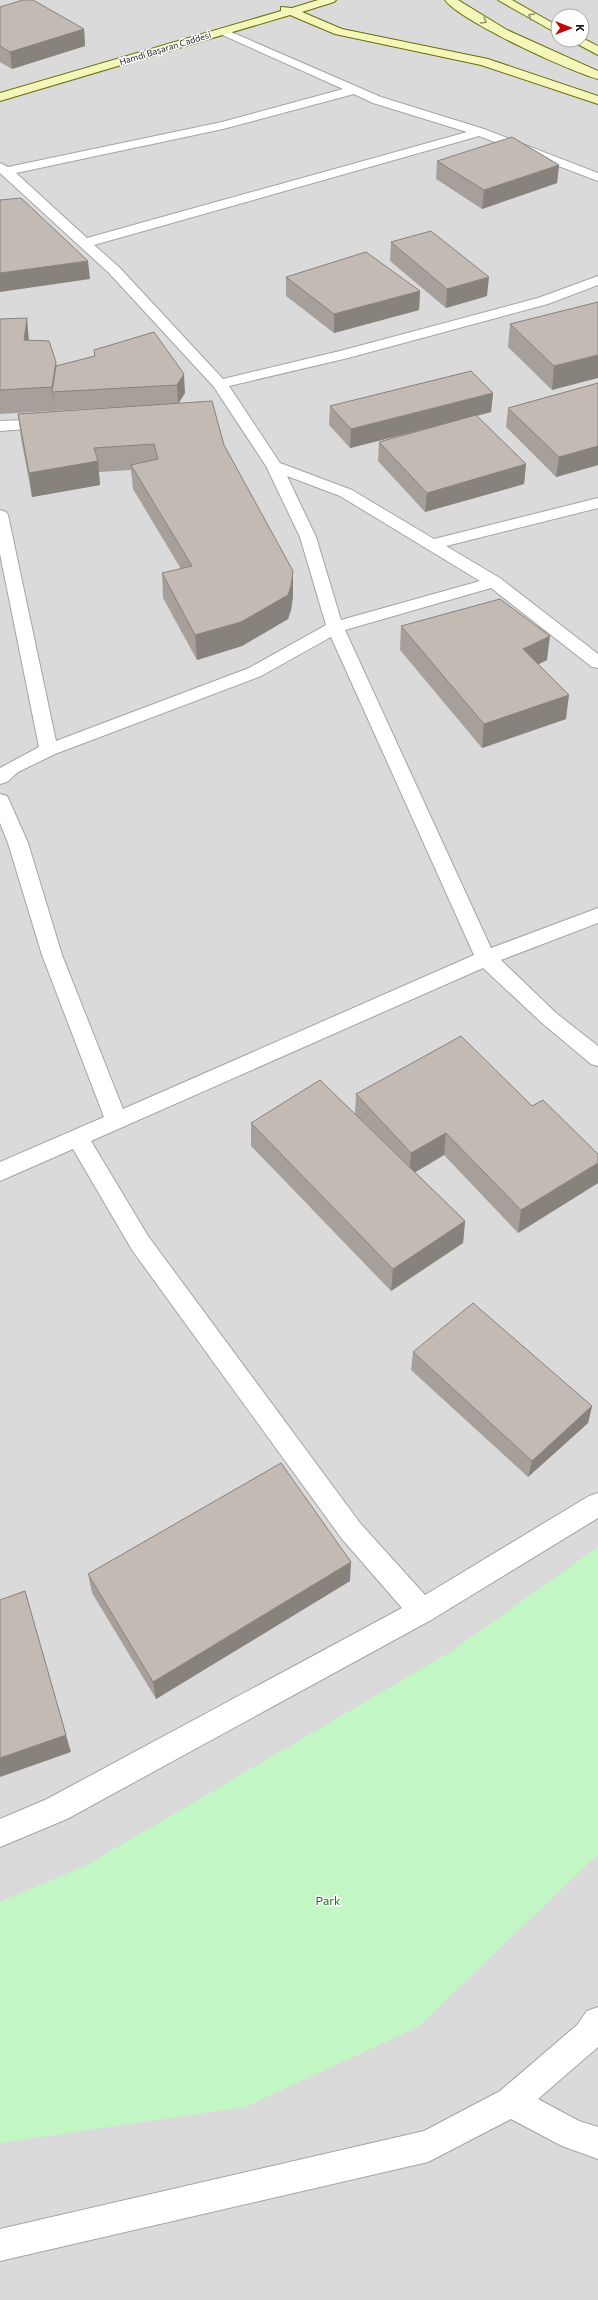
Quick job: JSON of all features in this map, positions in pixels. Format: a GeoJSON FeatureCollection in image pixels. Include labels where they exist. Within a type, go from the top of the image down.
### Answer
{"type":"FeatureCollection","features":[{"type":"Feature","properties":{"kind":"street","name":"Hamdi Başaran Caddesi"},"geometry":{"type":"LineString","coordinates":[[0,97],[287,11],[330,0]]}},
{"type":"Feature","properties":{"kind":"street"},"geometry":{"type":"LineString","coordinates":[[451,0],[499,30],[544,52],[598,75]]}},
{"type":"Feature","properties":{"kind":"street"},"geometry":{"type":"LineString","coordinates":[[504,0],[550,26]]}},
{"type":"Feature","properties":{"kind":"street"},"geometry":{"type":"LineString","coordinates":[[278,4],[287,11],[339,32],[484,62],[598,100]]}},
{"type":"Feature","properties":{"kind":"street"},"geometry":{"type":"LineString","coordinates":[[222,31],[377,100],[480,132],[598,177]]}},
{"type":"Feature","properties":{"kind":"street"},"geometry":{"type":"LineString","coordinates":[[3,169],[223,125],[355,90]]}},
{"type":"Feature","properties":{"kind":"street"},"geometry":{"type":"LineString","coordinates":[[85,242],[480,132]]}},
{"type":"Feature","properties":{"kind":"street"},"geometry":{"type":"LineString","coordinates":[[3,169],[114,270],[220,384],[228,410],[274,466],[308,537],[335,627],[486,958],[549,1018],[598,1058]]}},
{"type":"Feature","properties":{"kind":"street"},"geometry":{"type":"LineString","coordinates":[[220,384],[343,355],[543,301],[598,280]]}},
{"type":"Feature","properties":{"kind":"street"},"geometry":{"type":"LineString","coordinates":[[0,426],[63,424]]}},
{"type":"Feature","properties":{"kind":"street"},"geometry":{"type":"LineString","coordinates":[[274,466],[346,493],[494,582],[598,663]]}},
{"type":"Feature","properties":{"kind":"street"},"geometry":{"type":"LineString","coordinates":[[431,544],[598,503]]}},
{"type":"Feature","properties":{"kind":"street"},"geometry":{"type":"LineString","coordinates":[[0,515],[49,750]]}},
{"type":"Feature","properties":{"kind":"street"},"geometry":{"type":"LineString","coordinates":[[0,778],[10,768],[49,750],[255,672],[335,627],[494,582]]}},
{"type":"Feature","properties":{"kind":"street"},"geometry":{"type":"LineString","coordinates":[[0,800],[18,843],[52,955],[117,1122]]}},
{"type":"Feature","properties":{"kind":"street"},"geometry":{"type":"LineString","coordinates":[[0,1172],[117,1122],[486,958],[598,915]]}},
{"type":"Feature","properties":{"kind":"street"},"geometry":{"type":"LineString","coordinates":[[78,1139],[140,1243],[351,1531],[422,1611]]}},
{"type":"Feature","properties":{"kind":"street"},"geometry":{"type":"LineString","coordinates":[[0,1833],[57,1809],[422,1611],[598,1504]]}},
{"type":"Feature","properties":{"kind":"street"},"geometry":{"type":"LineString","coordinates":[[0,2245],[428,2146],[511,2102],[588,2036],[598,2022]]}},
{"type":"Feature","properties":{"kind":"street"},"geometry":{"type":"LineString","coordinates":[[511,2102],[573,2135],[598,2143]]}},
{"type":"Feature","properties":{"kind":"shaded area"},"geometry":{"type":"Polygon","coordinates":[[[0,0],[598,0],[598,2300],[0,2300],[0,0]]]}},
{"type":"Feature","properties":{"kind":"green space","name":"Park"},"geometry":{"type":"Polygon","coordinates":[[[598,1547],[598,1854],[418,2027],[245,2107],[0,2143],[0,1902],[87,1865],[452,1651],[598,1547]]]}},
{"type":"Feature","properties":{"kind":"building"},"geometry":{"type":"Polygon","coordinates":[[[23,0],[33,0],[84,29],[10,52],[0,46],[0,7],[23,0]]]}},
{"type":"Feature","properties":{"kind":"building"},"geometry":{"type":"Polygon","coordinates":[[[512,137],[559,165],[484,190],[437,161],[512,137]]]}},
{"type":"Feature","properties":{"kind":"building"},"geometry":{"type":"Polygon","coordinates":[[[21,198],[88,261],[0,273],[0,200],[21,198]]]}},
{"type":"Feature","properties":{"kind":"building"},"geometry":{"type":"Polygon","coordinates":[[[431,231],[489,277],[447,289],[391,242],[431,231]]]}},
{"type":"Feature","properties":{"kind":"building"},"geometry":{"type":"Polygon","coordinates":[[[366,252],[420,291],[334,314],[286,277],[366,252]]]}},
{"type":"Feature","properties":{"kind":"building"},"geometry":{"type":"Polygon","coordinates":[[[598,302],[598,355],[554,366],[510,324],[598,302]]]}},
{"type":"Feature","properties":{"kind":"building"},"geometry":{"type":"Polygon","coordinates":[[[27,318],[24,340],[49,341],[56,362],[52,387],[0,390],[0,319],[27,318]]]}},
{"type":"Feature","properties":{"kind":"building"},"geometry":{"type":"Polygon","coordinates":[[[154,332],[184,374],[177,385],[52,392],[56,366],[95,356],[94,350],[154,332]]]}},
{"type":"Feature","properties":{"kind":"building"},"geometry":{"type":"Polygon","coordinates":[[[471,371],[493,393],[351,429],[330,406],[471,371]]]}},
{"type":"Feature","properties":{"kind":"building"},"geometry":{"type":"Polygon","coordinates":[[[598,383],[598,446],[559,457],[508,408],[598,383]]]}},
{"type":"Feature","properties":{"kind":"building"},"geometry":{"type":"Polygon","coordinates":[[[212,401],[224,445],[293,571],[288,595],[241,622],[195,635],[162,573],[192,566],[131,465],[158,459],[154,444],[94,448],[98,461],[29,473],[18,414],[212,401]]]}},
{"type":"Feature","properties":{"kind":"building"},"geometry":{"type":"Polygon","coordinates":[[[476,415],[526,464],[427,493],[379,442],[476,415]]]}},
{"type":"Feature","properties":{"kind":"building"},"geometry":{"type":"Polygon","coordinates":[[[500,599],[550,636],[523,649],[569,695],[484,724],[401,626],[500,599]]]}},
{"type":"Feature","properties":{"kind":"building"},"geometry":{"type":"Polygon","coordinates":[[[461,1036],[532,1106],[543,1100],[598,1154],[598,1163],[521,1210],[446,1133],[411,1153],[356,1094],[461,1036]]]}},
{"type":"Feature","properties":{"kind":"building"},"geometry":{"type":"Polygon","coordinates":[[[320,1080],[465,1221],[393,1269],[251,1123],[320,1080]]]}},
{"type":"Feature","properties":{"kind":"building"},"geometry":{"type":"Polygon","coordinates":[[[473,1303],[592,1406],[532,1461],[413,1352],[473,1303]]]}},
{"type":"Feature","properties":{"kind":"building"},"geometry":{"type":"Polygon","coordinates":[[[281,1463],[351,1562],[153,1682],[88,1574],[281,1463]]]}},
{"type":"Feature","properties":{"kind":"building"},"geometry":{"type":"Polygon","coordinates":[[[25,1591],[66,1735],[0,1758],[0,1600],[25,1591]]]}}]}
